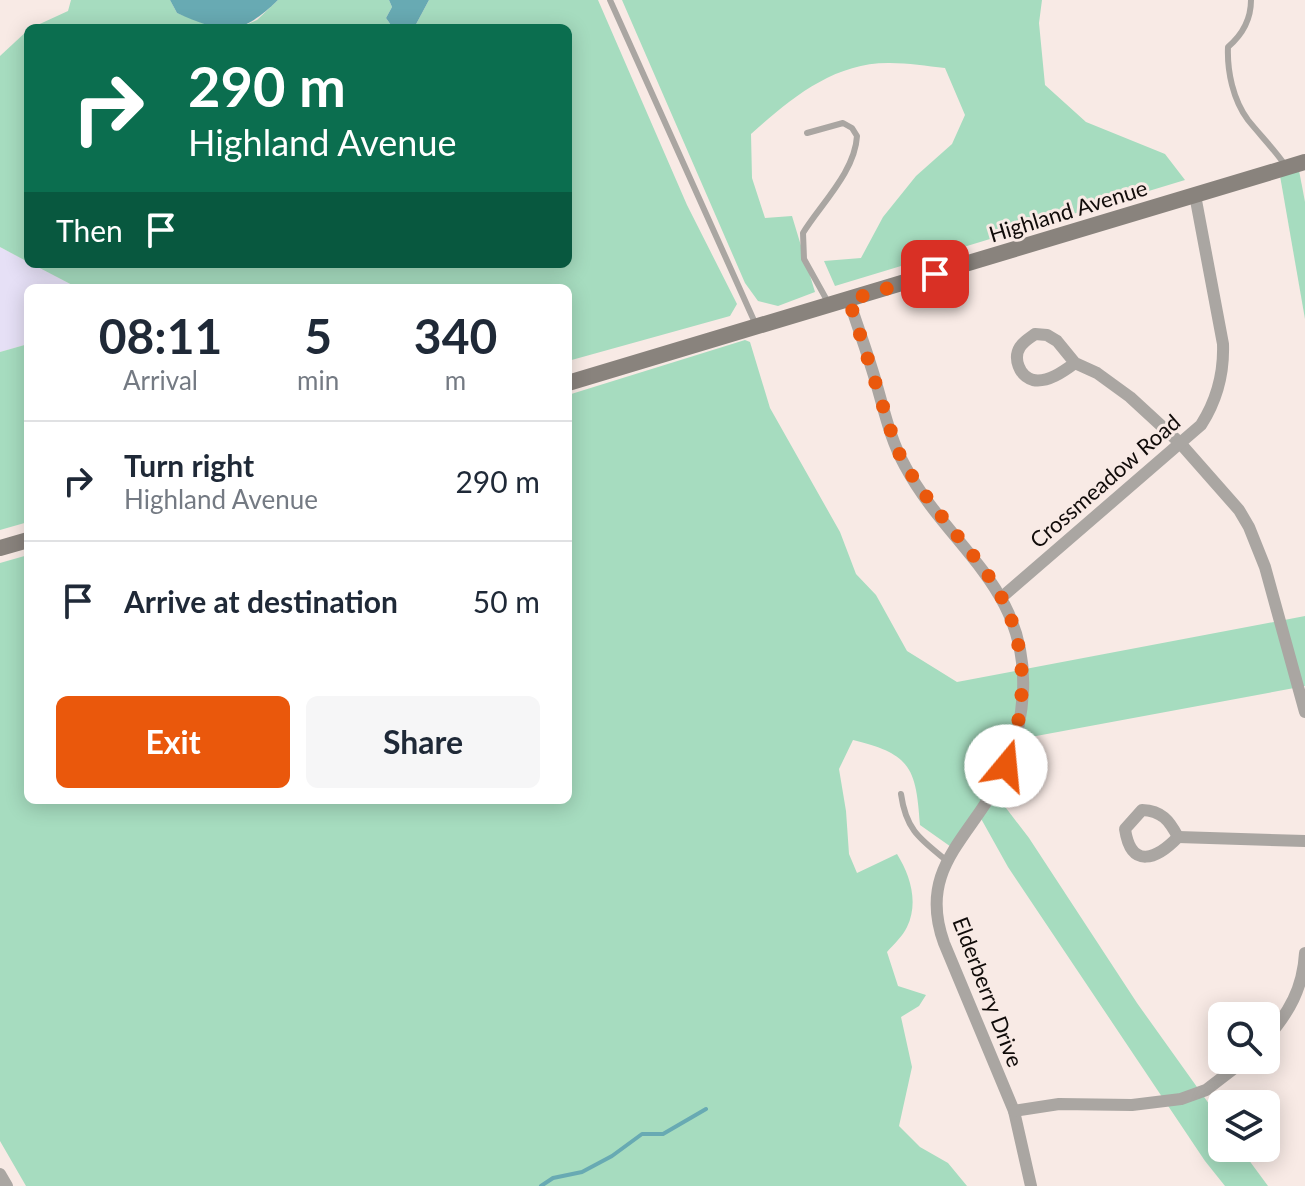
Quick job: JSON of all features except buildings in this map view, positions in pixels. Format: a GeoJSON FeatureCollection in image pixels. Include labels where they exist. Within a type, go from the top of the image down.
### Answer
{"type":"FeatureCollection","features":[{"type":"Feature","properties":{"kind":"street","name":"Highland Avenue"},"geometry":{"type":"LineString","coordinates":[[572,382],[1305,162]]}},
{"type":"Feature","properties":{"kind":"street","name":"Crossmeadow Road"},"geometry":{"type":"LineString","coordinates":[[1002,597],[1201,425],[1213,405],[1224,355],[1195,195]]}},
{"type":"Feature","properties":{"kind":"street","name":"Elderberry Drive"},"geometry":{"type":"LineString","coordinates":[[849,300],[892,437],[905,467],[983,568],[1002,597],[1015,631],[1022,666],[1021,715],[1015,740],[1000,779],[946,860],[935,898],[940,933],[1014,1111],[1031,1186]]}},
{"type":"Feature","properties":{"kind":"street"},"geometry":{"type":"LineString","coordinates":[[1075,363],[1058,376],[1035,381],[1025,376],[1018,367],[1017,354],[1022,344],[1035,334],[1047,335],[1057,341],[1075,363],[1097,373],[1130,397],[1180,443],[1226,494],[1253,537],[1265,567],[1305,712]]}},
{"type":"Feature","properties":{"kind":"street"},"geometry":{"type":"LineString","coordinates":[[0,548],[24,541]]}},
{"type":"Feature","properties":{"kind":"street"},"geometry":{"type":"LineString","coordinates":[[1178,837],[1171,823],[1154,810],[1142,810],[1125,829],[1127,841],[1133,850],[1142,856],[1153,857],[1164,852],[1178,837],[1305,841]]}},
{"type":"Feature","properties":{"kind":"street"},"geometry":{"type":"LineString","coordinates":[[1280,1021],[1295,1001],[1303,976],[1305,953]]}},
{"type":"Feature","properties":{"kind":"street"},"geometry":{"type":"LineString","coordinates":[[1014,1111],[1059,1104],[1132,1105],[1181,1099],[1206,1090],[1227,1074]]}},
{"type":"Feature","properties":{"kind":"street"},"geometry":{"type":"LineString","coordinates":[[0,1174],[7,1186]]}},
{"type":"Feature","properties":{"kind":"lane"},"geometry":{"type":"LineString","coordinates":[[610,0],[756,327]]}},
{"type":"Feature","properties":{"kind":"lane"},"geometry":{"type":"LineString","coordinates":[[1251,0],[1241,35],[1228,47],[1227,72],[1246,118],[1268,140],[1287,168]]}},
{"type":"Feature","properties":{"kind":"lane"},"geometry":{"type":"LineString","coordinates":[[807,133],[843,123],[852,128],[857,136],[854,153],[829,199],[803,233],[804,259],[830,305]]}},
{"type":"Feature","properties":{"kind":"lane"},"geometry":{"type":"LineString","coordinates":[[901,794],[904,813],[914,832],[946,860]]}},
{"type":"Feature","properties":{"kind":"shaded area"},"geometry":{"type":"Polygon","coordinates":[[[0,247],[24,260],[24,268],[40,268],[70,284],[24,284],[24,345],[0,352],[0,247]]]}},
{"type":"Feature","properties":{"kind":"green space"},"geometry":{"type":"Polygon","coordinates":[[[71,0],[170,0],[177,13],[206,24],[40,24],[68,11],[71,0]]]}},
{"type":"Feature","properties":{"kind":"green space"},"geometry":{"type":"Polygon","coordinates":[[[278,0],[389,0],[392,7],[386,18],[390,24],[248,24],[257,20],[278,0]]]}},
{"type":"Feature","properties":{"kind":"green space"},"geometry":{"type":"Polygon","coordinates":[[[429,0],[598,0],[687,205],[737,304],[730,316],[572,360],[572,284],[70,284],[40,268],[572,268],[572,24],[416,24],[429,0]]]}},
{"type":"Feature","properties":{"kind":"green space"},"geometry":{"type":"Polygon","coordinates":[[[622,0],[1042,0],[1039,23],[1045,85],[1086,122],[1165,154],[1185,180],[835,286],[824,261],[861,258],[883,217],[916,176],[952,144],[965,115],[945,68],[890,63],[850,69],[797,96],[751,134],[752,178],[765,218],[792,216],[815,292],[778,306],[758,301],[745,283],[622,0]]]}},
{"type":"Feature","properties":{"kind":"green space"},"geometry":{"type":"Polygon","coordinates":[[[24,34],[24,260],[0,247],[0,56],[24,34]]]}},
{"type":"Feature","properties":{"kind":"green space"},"geometry":{"type":"Polygon","coordinates":[[[1298,165],[1305,202],[1305,319],[1279,170],[1298,165]]]}},
{"type":"Feature","properties":{"kind":"green space"},"geometry":{"type":"Polygon","coordinates":[[[745,340],[750,342],[770,408],[840,532],[856,574],[876,595],[907,651],[957,682],[1305,616],[1305,686],[1015,740],[993,791],[1029,838],[1137,1003],[1208,1102],[1208,1162],[1250,1162],[1268,1186],[1225,1186],[1205,1161],[1008,867],[979,815],[954,849],[920,825],[916,790],[907,766],[887,751],[853,740],[839,769],[849,854],[857,873],[897,854],[902,862],[913,898],[911,918],[887,952],[898,986],[926,995],[919,1006],[901,1017],[912,1067],[899,1126],[920,1147],[948,1163],[967,1186],[26,1186],[0,1141],[0,563],[24,556],[24,804],[572,804],[572,394],[745,340]]]}},
{"type":"Feature","properties":{"kind":"green space"},"geometry":{"type":"Polygon","coordinates":[[[24,345],[24,523],[0,530],[0,352],[24,345]]]}},
{"type":"Feature","properties":{"kind":"water"},"geometry":{"type":"Polygon","coordinates":[[[170,0],[278,0],[246,24],[204,24],[177,13],[170,0]]]}},
{"type":"Feature","properties":{"kind":"water"},"geometry":{"type":"Polygon","coordinates":[[[389,0],[429,0],[416,24],[390,24],[386,18],[392,7],[389,0]]]}},
{"type":"Feature","properties":{"kind":"waterway"},"geometry":{"type":"LineString","coordinates":[[541,1186],[553,1178],[582,1172],[612,1156],[642,1134],[663,1134],[706,1109]]}},
{"type":"Feature","properties":{"kind":"route"},"geometry":{"type":"LineString","coordinates":[[935,274],[849,300],[905,467],[929,503],[983,568],[1002,597],[1015,631],[1023,690],[1021,715],[1006,766]]}}]}
